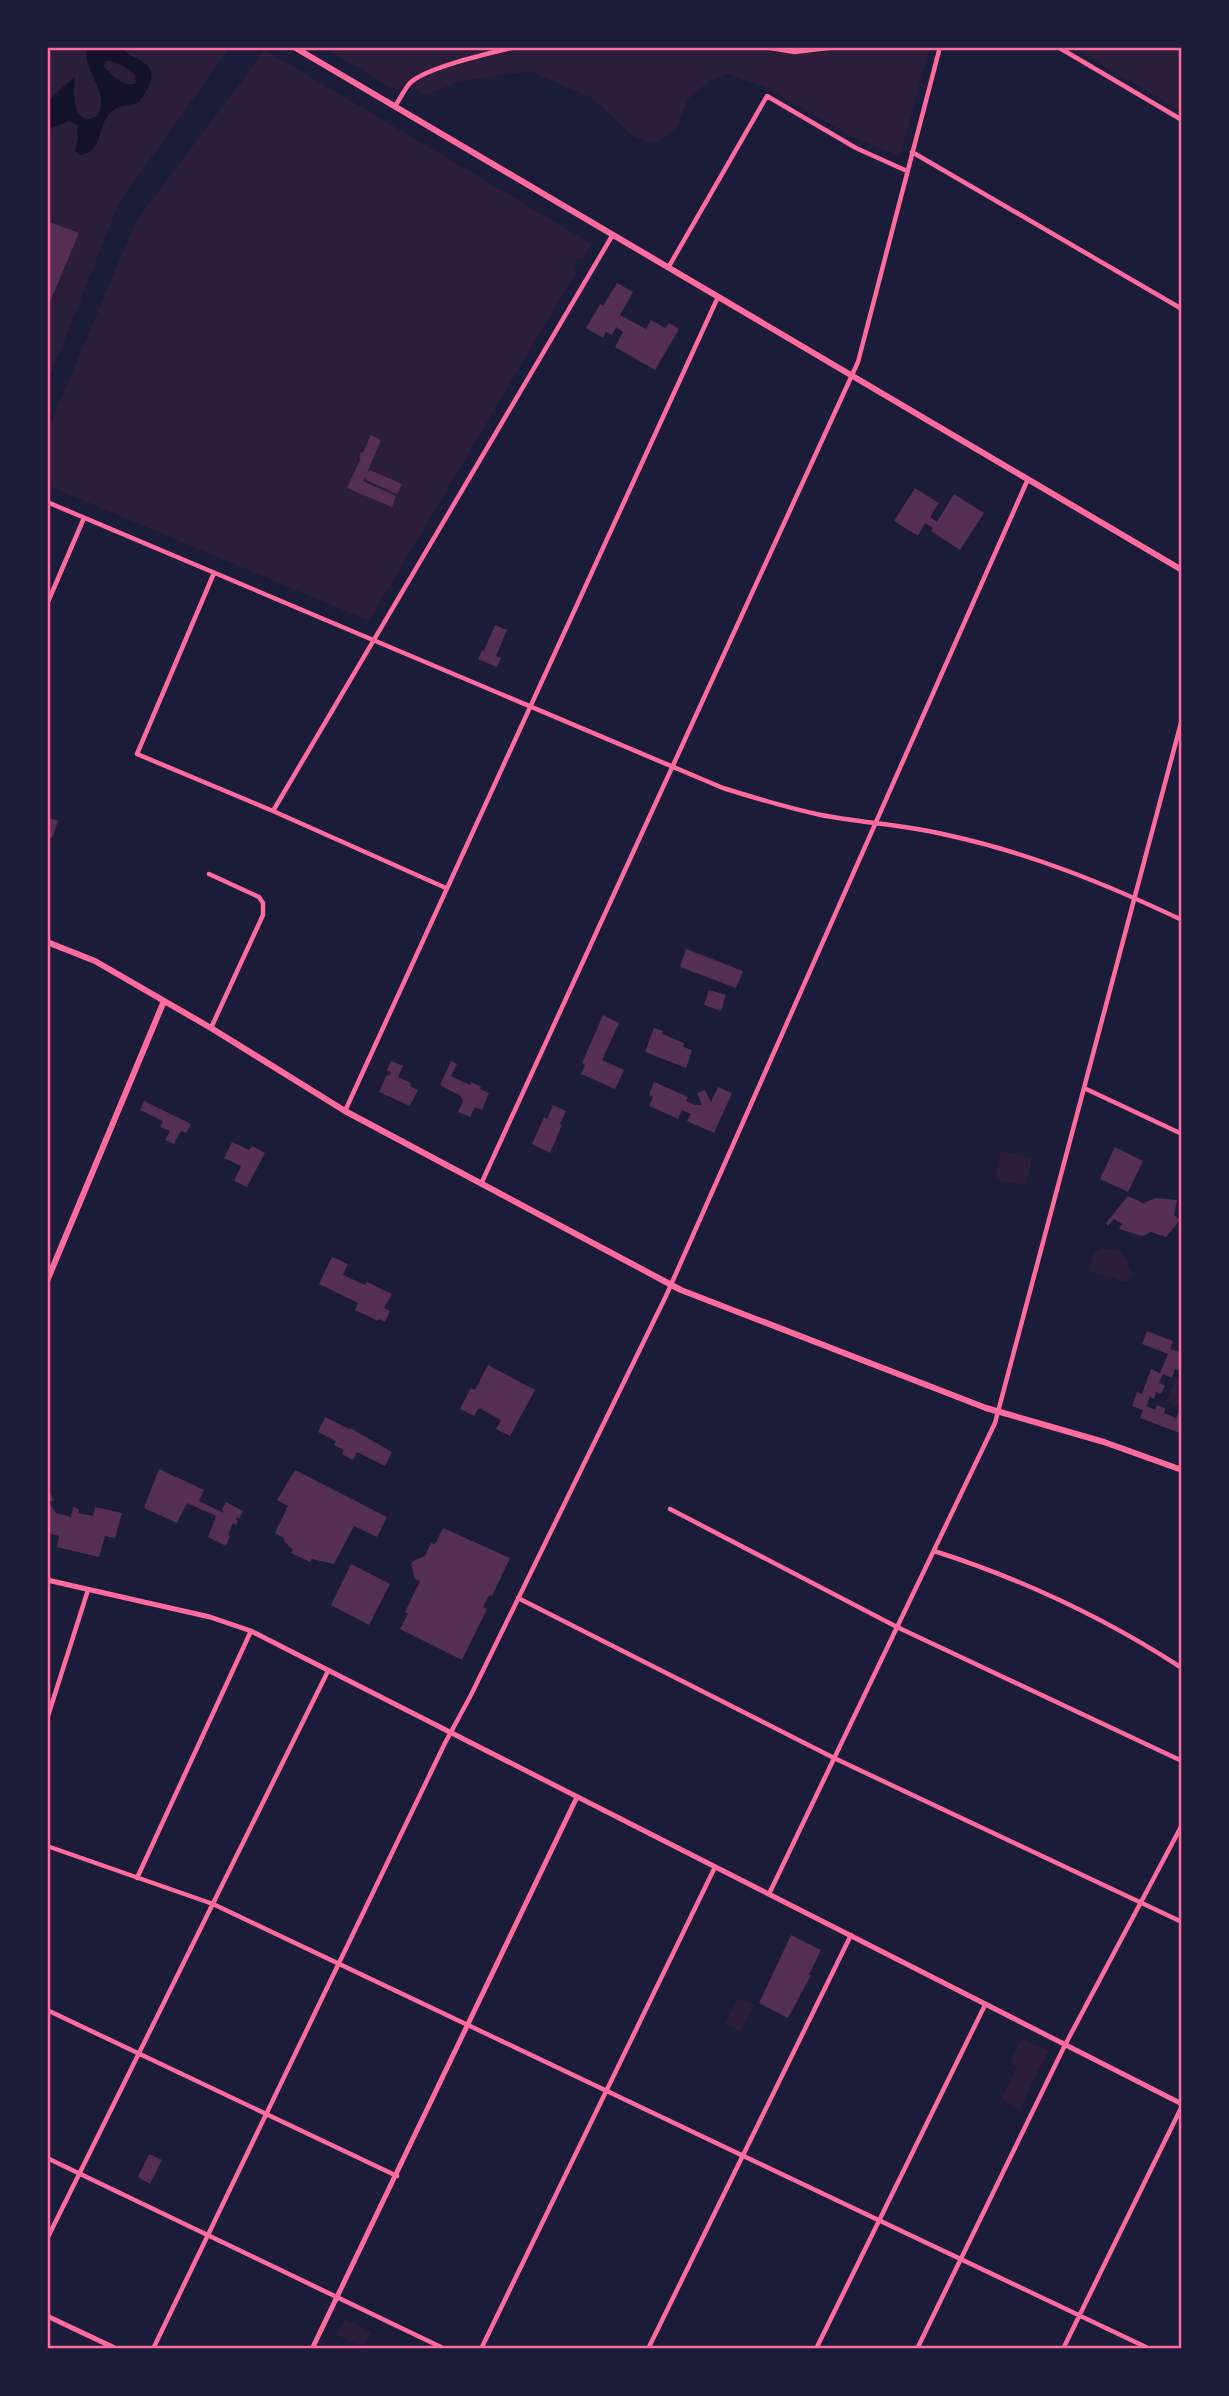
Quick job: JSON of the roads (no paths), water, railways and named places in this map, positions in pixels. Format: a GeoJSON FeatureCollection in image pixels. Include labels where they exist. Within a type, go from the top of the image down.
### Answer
{"type":"FeatureCollection","features":[{"type":"Feature","properties":{"kind":"main road"},"geometry":{"type":"LineString","coordinates":[[294,47],[1182,570]]}},
{"type":"Feature","properties":{"kind":"main road"},"geometry":{"type":"LineString","coordinates":[[47,942],[95,961],[211,1028],[286,1077],[345,1111],[671,1284],[998,1412],[1104,1442],[1182,1470]]}},
{"type":"Feature","properties":{"kind":"main road"},"geometry":{"type":"LineString","coordinates":[[47,1281],[164,1001]]}},
{"type":"Feature","properties":{"kind":"street"},"geometry":{"type":"LineString","coordinates":[[395,106],[408,86],[419,78],[462,61],[515,47]]}},
{"type":"Feature","properties":{"kind":"street"},"geometry":{"type":"LineString","coordinates":[[764,47],[794,52],[836,47]]}},
{"type":"Feature","properties":{"kind":"street"},"geometry":{"type":"LineString","coordinates":[[481,1185],[858,362],[940,47]]}},
{"type":"Feature","properties":{"kind":"street"},"geometry":{"type":"LineString","coordinates":[[1058,47],[1182,120]]}},
{"type":"Feature","properties":{"kind":"street"},"geometry":{"type":"LineString","coordinates":[[668,269],[767,96],[856,148],[907,171]]}},
{"type":"Feature","properties":{"kind":"street"},"geometry":{"type":"LineString","coordinates":[[912,152],[1182,309]]}},
{"type":"Feature","properties":{"kind":"street"},"geometry":{"type":"LineString","coordinates":[[273,811],[612,236]]}},
{"type":"Feature","properties":{"kind":"street"},"geometry":{"type":"LineString","coordinates":[[345,1111],[718,296]]}},
{"type":"Feature","properties":{"kind":"street"},"geometry":{"type":"LineString","coordinates":[[153,2349],[338,1963],[671,1284],[1028,479]]}},
{"type":"Feature","properties":{"kind":"street"},"geometry":{"type":"LineString","coordinates":[[47,502],[723,788],[822,815],[945,834],[1007,849],[1083,875],[1182,920]]}},
{"type":"Feature","properties":{"kind":"street"},"geometry":{"type":"LineString","coordinates":[[47,604],[84,518]]}},
{"type":"Feature","properties":{"kind":"street"},"geometry":{"type":"LineString","coordinates":[[214,573],[137,754],[446,888]]}},
{"type":"Feature","properties":{"kind":"street"},"geometry":{"type":"LineString","coordinates":[[769,1894],[995,1423],[1182,719]]}},
{"type":"Feature","properties":{"kind":"street"},"geometry":{"type":"LineString","coordinates":[[209,874],[259,897],[263,903],[263,915],[211,1028]]}},
{"type":"Feature","properties":{"kind":"street"},"geometry":{"type":"LineString","coordinates":[[1084,1088],[1182,1134]]}},
{"type":"Feature","properties":{"kind":"street"},"geometry":{"type":"LineString","coordinates":[[670,1508],[897,1627],[1182,1762]]}},
{"type":"Feature","properties":{"kind":"street"},"geometry":{"type":"LineString","coordinates":[[934,1551],[1010,1577],[1106,1622],[1142,1641],[1182,1668]]}},
{"type":"Feature","properties":{"kind":"street"},"geometry":{"type":"LineString","coordinates":[[47,1580],[210,1617],[251,1631],[1182,2105],[1063,2349]]}},
{"type":"Feature","properties":{"kind":"street"},"geometry":{"type":"LineString","coordinates":[[47,1719],[88,1590]]}},
{"type":"Feature","properties":{"kind":"street"},"geometry":{"type":"LineString","coordinates":[[518,1598],[835,1758],[1182,1922]]}},
{"type":"Feature","properties":{"kind":"street"},"geometry":{"type":"LineString","coordinates":[[137,1878],[251,1631]]}},
{"type":"Feature","properties":{"kind":"street"},"geometry":{"type":"LineString","coordinates":[[47,2239],[328,1671]]}},
{"type":"Feature","properties":{"kind":"street"},"geometry":{"type":"LineString","coordinates":[[312,2349],[577,1797]]}},
{"type":"Feature","properties":{"kind":"street"},"geometry":{"type":"LineString","coordinates":[[917,2349],[1065,2045],[1182,1825]]}},
{"type":"Feature","properties":{"kind":"street"},"geometry":{"type":"LineString","coordinates":[[47,1846],[213,1904],[1150,2349]]}},
{"type":"Feature","properties":{"kind":"street"},"geometry":{"type":"LineString","coordinates":[[481,2349],[715,1867]]}},
{"type":"Feature","properties":{"kind":"street"},"geometry":{"type":"LineString","coordinates":[[648,2349],[850,1935]]}},
{"type":"Feature","properties":{"kind":"street"},"geometry":{"type":"LineString","coordinates":[[816,2349],[985,2005]]}},
{"type":"Feature","properties":{"kind":"street"},"geometry":{"type":"LineString","coordinates":[[47,2010],[397,2176]]}},
{"type":"Feature","properties":{"kind":"street"},"geometry":{"type":"LineString","coordinates":[[47,2158],[445,2349]]}},
{"type":"Feature","properties":{"kind":"street"},"geometry":{"type":"LineString","coordinates":[[47,2316],[117,2349]]}}]}
